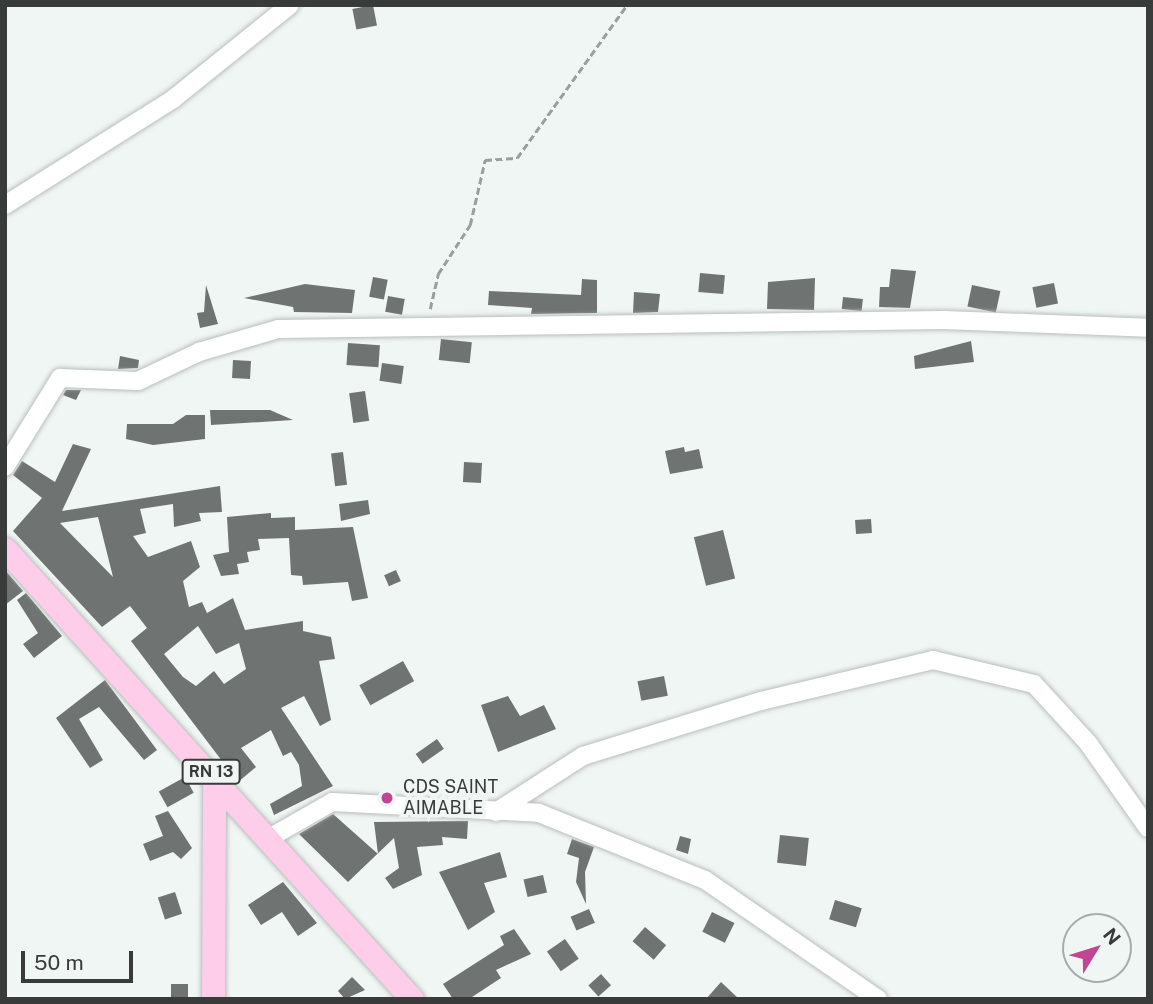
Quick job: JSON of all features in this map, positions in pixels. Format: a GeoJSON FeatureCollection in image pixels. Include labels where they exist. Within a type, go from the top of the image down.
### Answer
{"type":"FeatureCollection","features":[{"type":"Feature","properties":{"kind":"main road","name":"RN 13"},"geometry":{"type":"LineString","coordinates":[[5,549],[271,837],[412,999]]}},
{"type":"Feature","properties":{"kind":"main road"},"geometry":{"type":"LineString","coordinates":[[213,999],[214,776]]}},
{"type":"Feature","properties":{"kind":"street"},"geometry":{"type":"LineString","coordinates":[[5,205],[173,99],[290,5]]}},
{"type":"Feature","properties":{"kind":"street"},"geometry":{"type":"LineString","coordinates":[[5,467],[60,378],[138,381],[199,352],[278,329],[944,320],[1148,328]]}},
{"type":"Feature","properties":{"kind":"street"},"geometry":{"type":"LineString","coordinates":[[496,812],[583,756],[761,701],[933,660],[1034,684],[1088,743],[1148,828]]}},
{"type":"Feature","properties":{"kind":"street"},"geometry":{"type":"LineString","coordinates":[[271,837],[332,802],[540,813],[705,880],[878,999]]}},
{"type":"Feature","properties":{"kind":"path"},"geometry":{"type":"LineString","coordinates":[[427,327],[438,274],[470,225],[485,160],[517,158],[627,5]]}},
{"type":"Feature","properties":{"kind":"building"},"geometry":{"type":"Polygon","coordinates":[[[373,5],[377,26],[356,30],[352,9],[373,5]]]}},
{"type":"Feature","properties":{"kind":"building"},"geometry":{"type":"Polygon","coordinates":[[[891,269],[916,271],[910,308],[879,307],[880,287],[889,287],[891,269]]]}},
{"type":"Feature","properties":{"kind":"building"},"geometry":{"type":"Polygon","coordinates":[[[700,273],[725,275],[723,294],[698,292],[700,273]]]}},
{"type":"Feature","properties":{"kind":"building"},"geometry":{"type":"Polygon","coordinates":[[[373,277],[388,280],[384,299],[369,297],[373,277]]]}},
{"type":"Feature","properties":{"kind":"building"},"geometry":{"type":"Polygon","coordinates":[[[815,278],[814,310],[767,309],[768,282],[815,278]]]}},
{"type":"Feature","properties":{"kind":"building"},"geometry":{"type":"Polygon","coordinates":[[[582,279],[597,280],[597,313],[531,314],[532,308],[488,305],[489,291],[581,295],[582,279]]]}},
{"type":"Feature","properties":{"kind":"building"},"geometry":{"type":"Polygon","coordinates":[[[1054,283],[1058,304],[1036,308],[1032,287],[1054,283]]]}},
{"type":"Feature","properties":{"kind":"building"},"geometry":{"type":"Polygon","coordinates":[[[305,284],[355,290],[352,313],[294,312],[293,307],[244,298],[305,284]]]}},
{"type":"Feature","properties":{"kind":"building"},"geometry":{"type":"Polygon","coordinates":[[[206,285],[218,324],[200,328],[197,313],[204,312],[206,285]]]}},
{"type":"Feature","properties":{"kind":"building"},"geometry":{"type":"Polygon","coordinates":[[[972,285],[1000,291],[996,313],[967,307],[972,285]]]}},
{"type":"Feature","properties":{"kind":"building"},"geometry":{"type":"Polygon","coordinates":[[[634,292],[660,294],[658,312],[633,313],[634,292]]]}},
{"type":"Feature","properties":{"kind":"building"},"geometry":{"type":"Polygon","coordinates":[[[388,296],[405,299],[402,315],[385,312],[388,296]]]}},
{"type":"Feature","properties":{"kind":"building"},"geometry":{"type":"Polygon","coordinates":[[[843,297],[863,299],[862,311],[842,309],[843,297]]]}},
{"type":"Feature","properties":{"kind":"building"},"geometry":{"type":"Polygon","coordinates":[[[441,339],[472,342],[470,363],[439,360],[441,339]]]}},
{"type":"Feature","properties":{"kind":"building"},"geometry":{"type":"Polygon","coordinates":[[[971,341],[974,362],[915,369],[914,356],[971,341]]]}},
{"type":"Feature","properties":{"kind":"building"},"geometry":{"type":"Polygon","coordinates":[[[348,343],[380,345],[378,367],[346,365],[348,343]]]}},
{"type":"Feature","properties":{"kind":"building"},"geometry":{"type":"Polygon","coordinates":[[[120,356],[139,360],[138,368],[118,369],[120,356]]]}},
{"type":"Feature","properties":{"kind":"building"},"geometry":{"type":"Polygon","coordinates":[[[233,360],[251,361],[250,379],[232,378],[233,360]]]}},
{"type":"Feature","properties":{"kind":"building"},"geometry":{"type":"Polygon","coordinates":[[[382,363],[404,366],[401,384],[379,381],[382,363]]]}},
{"type":"Feature","properties":{"kind":"building"},"geometry":{"type":"Polygon","coordinates":[[[66,390],[81,390],[76,400],[63,395],[66,390]]]}},
{"type":"Feature","properties":{"kind":"building"},"geometry":{"type":"Polygon","coordinates":[[[365,391],[369,421],[353,423],[349,393],[365,391]]]}},
{"type":"Feature","properties":{"kind":"building"},"geometry":{"type":"Polygon","coordinates":[[[210,410],[270,410],[293,420],[211,425],[210,410]]]}},
{"type":"Feature","properties":{"kind":"building"},"geometry":{"type":"Polygon","coordinates":[[[186,415],[205,415],[205,439],[153,445],[126,439],[127,424],[173,424],[186,415]]]}},
{"type":"Feature","properties":{"kind":"building"},"geometry":{"type":"Polygon","coordinates":[[[73,444],[91,449],[62,511],[220,486],[222,512],[199,513],[201,521],[174,527],[173,504],[140,509],[146,533],[133,536],[148,557],[191,541],[200,567],[183,581],[189,607],[202,602],[207,613],[233,598],[245,630],[303,621],[303,631],[331,637],[335,659],[319,661],[331,720],[320,726],[304,696],[281,708],[333,786],[274,815],[270,804],[302,786],[299,765],[291,752],[283,756],[271,730],[241,748],[256,767],[238,782],[131,641],[147,628],[130,606],[102,627],[13,531],[42,498],[13,475],[22,461],[55,482],[73,444]],[[98,517],[60,523],[113,577],[98,517]],[[198,626],[164,654],[183,677],[196,686],[214,671],[224,684],[246,669],[239,643],[216,654],[198,626]]]}},
{"type":"Feature","properties":{"kind":"building"},"geometry":{"type":"Polygon","coordinates":[[[684,447],[685,452],[699,449],[703,468],[670,474],[665,451],[684,447]]]}},
{"type":"Feature","properties":{"kind":"building"},"geometry":{"type":"Polygon","coordinates":[[[343,452],[347,485],[335,486],[331,453],[343,452]]]}},
{"type":"Feature","properties":{"kind":"building"},"geometry":{"type":"Polygon","coordinates":[[[464,462],[482,463],[481,483],[463,482],[464,462]]]}},
{"type":"Feature","properties":{"kind":"building"},"geometry":{"type":"Polygon","coordinates":[[[368,500],[370,514],[341,521],[339,504],[368,500]]]}},
{"type":"Feature","properties":{"kind":"building"},"geometry":{"type":"Polygon","coordinates":[[[271,513],[271,518],[295,517],[295,530],[353,527],[368,598],[352,601],[348,582],[303,585],[302,576],[291,575],[289,538],[258,539],[260,550],[247,552],[249,562],[237,564],[239,574],[221,576],[213,555],[229,552],[227,517],[271,513]]]}},
{"type":"Feature","properties":{"kind":"building"},"geometry":{"type":"Polygon","coordinates":[[[871,519],[872,533],[856,534],[855,520],[871,519]]]}},
{"type":"Feature","properties":{"kind":"building"},"geometry":{"type":"Polygon","coordinates":[[[723,530],[735,579],[706,586],[694,537],[723,530]]]}},
{"type":"Feature","properties":{"kind":"building"},"geometry":{"type":"Polygon","coordinates":[[[5,570],[23,591],[5,605],[5,570]]]}},
{"type":"Feature","properties":{"kind":"building"},"geometry":{"type":"Polygon","coordinates":[[[396,570],[401,581],[389,586],[384,575],[396,570]]]}},
{"type":"Feature","properties":{"kind":"building"},"geometry":{"type":"Polygon","coordinates":[[[26,593],[62,636],[34,658],[23,644],[38,633],[17,600],[26,593]]]}},
{"type":"Feature","properties":{"kind":"building"},"geometry":{"type":"Polygon","coordinates":[[[403,661],[414,681],[370,705],[359,685],[403,661]]]}},
{"type":"Feature","properties":{"kind":"building"},"geometry":{"type":"Polygon","coordinates":[[[664,676],[668,696],[641,701],[637,681],[664,676]]]}},
{"type":"Feature","properties":{"kind":"building"},"geometry":{"type":"Polygon","coordinates":[[[105,680],[157,750],[144,760],[99,707],[79,719],[103,760],[90,768],[56,718],[105,680]]]}},
{"type":"Feature","properties":{"kind":"building"},"geometry":{"type":"Polygon","coordinates":[[[508,696],[520,716],[544,705],[556,729],[498,752],[481,705],[508,696]]]}},
{"type":"Feature","properties":{"kind":"building"},"geometry":{"type":"Polygon","coordinates":[[[437,739],[444,749],[423,764],[416,754],[437,739]]]}},
{"type":"Feature","properties":{"kind":"building"},"geometry":{"type":"Polygon","coordinates":[[[185,777],[194,793],[167,807],[159,792],[185,777]]]}},
{"type":"Feature","properties":{"kind":"building"},"geometry":{"type":"Polygon","coordinates":[[[168,811],[192,848],[181,859],[173,852],[150,861],[143,844],[163,836],[155,816],[168,811]]]}},
{"type":"Feature","properties":{"kind":"building"},"geometry":{"type":"Polygon","coordinates":[[[333,814],[378,854],[348,882],[299,834],[333,814]]]}},
{"type":"Feature","properties":{"kind":"building"},"geometry":{"type":"Polygon","coordinates":[[[468,821],[467,839],[442,837],[443,845],[417,847],[422,875],[393,889],[385,878],[399,868],[394,838],[378,853],[374,822],[468,821]]]}},
{"type":"Feature","properties":{"kind":"building"},"geometry":{"type":"Polygon","coordinates":[[[780,835],[809,838],[806,866],[777,863],[780,835]]]}},
{"type":"Feature","properties":{"kind":"building"},"geometry":{"type":"Polygon","coordinates":[[[680,836],[691,839],[688,854],[676,850],[680,836]]]}},
{"type":"Feature","properties":{"kind":"building"},"geometry":{"type":"Polygon","coordinates":[[[572,839],[594,847],[585,872],[586,904],[576,882],[579,858],[567,854],[572,839]]]}},
{"type":"Feature","properties":{"kind":"building"},"geometry":{"type":"Polygon","coordinates":[[[500,852],[507,877],[484,883],[495,912],[468,930],[439,872],[500,852]]]}},
{"type":"Feature","properties":{"kind":"building"},"geometry":{"type":"Polygon","coordinates":[[[543,875],[547,893],[528,897],[524,879],[543,875]]]}},
{"type":"Feature","properties":{"kind":"building"},"geometry":{"type":"Polygon","coordinates":[[[283,882],[317,923],[298,936],[282,912],[261,925],[248,905],[283,882]]]}},
{"type":"Feature","properties":{"kind":"building"},"geometry":{"type":"Polygon","coordinates":[[[175,892],[182,914],[165,919],[158,898],[175,892]]]}},
{"type":"Feature","properties":{"kind":"building"},"geometry":{"type":"Polygon","coordinates":[[[835,900],[862,908],[856,927],[829,919],[835,900]]]}},
{"type":"Feature","properties":{"kind":"building"},"geometry":{"type":"Polygon","coordinates":[[[589,909],[595,923],[576,931],[571,917],[589,909]]]}},
{"type":"Feature","properties":{"kind":"building"},"geometry":{"type":"Polygon","coordinates":[[[712,912],[734,923],[725,943],[702,932],[712,912]]]}},
{"type":"Feature","properties":{"kind":"building"},"geometry":{"type":"Polygon","coordinates":[[[645,927],[666,945],[654,960],[633,941],[645,927]]]}},
{"type":"Feature","properties":{"kind":"building"},"geometry":{"type":"Polygon","coordinates":[[[514,929],[531,954],[496,970],[501,978],[469,999],[453,999],[443,984],[504,945],[500,936],[514,929]]]}},
{"type":"Feature","properties":{"kind":"building"},"geometry":{"type":"Polygon","coordinates":[[[565,939],[579,959],[561,971],[547,952],[565,939]]]}},
{"type":"Feature","properties":{"kind":"building"},"geometry":{"type":"Polygon","coordinates":[[[601,974],[611,985],[598,997],[588,985],[601,974]]]}},
{"type":"Feature","properties":{"kind":"building"},"geometry":{"type":"Polygon","coordinates":[[[352,977],[365,990],[345,999],[338,991],[352,977]]]}},
{"type":"Feature","properties":{"kind":"building"},"geometry":{"type":"Polygon","coordinates":[[[721,982],[739,999],[706,999],[721,982]]]}},
{"type":"Feature","properties":{"kind":"building"},"geometry":{"type":"Polygon","coordinates":[[[171,984],[188,984],[188,999],[171,999],[171,984]]]}},
{"type":"Feature","properties":{"kind":"place","name":"CDS SAINT AIMABLE"},"geometry":{"type":"Point","coordinates":[387,798]}}]}
